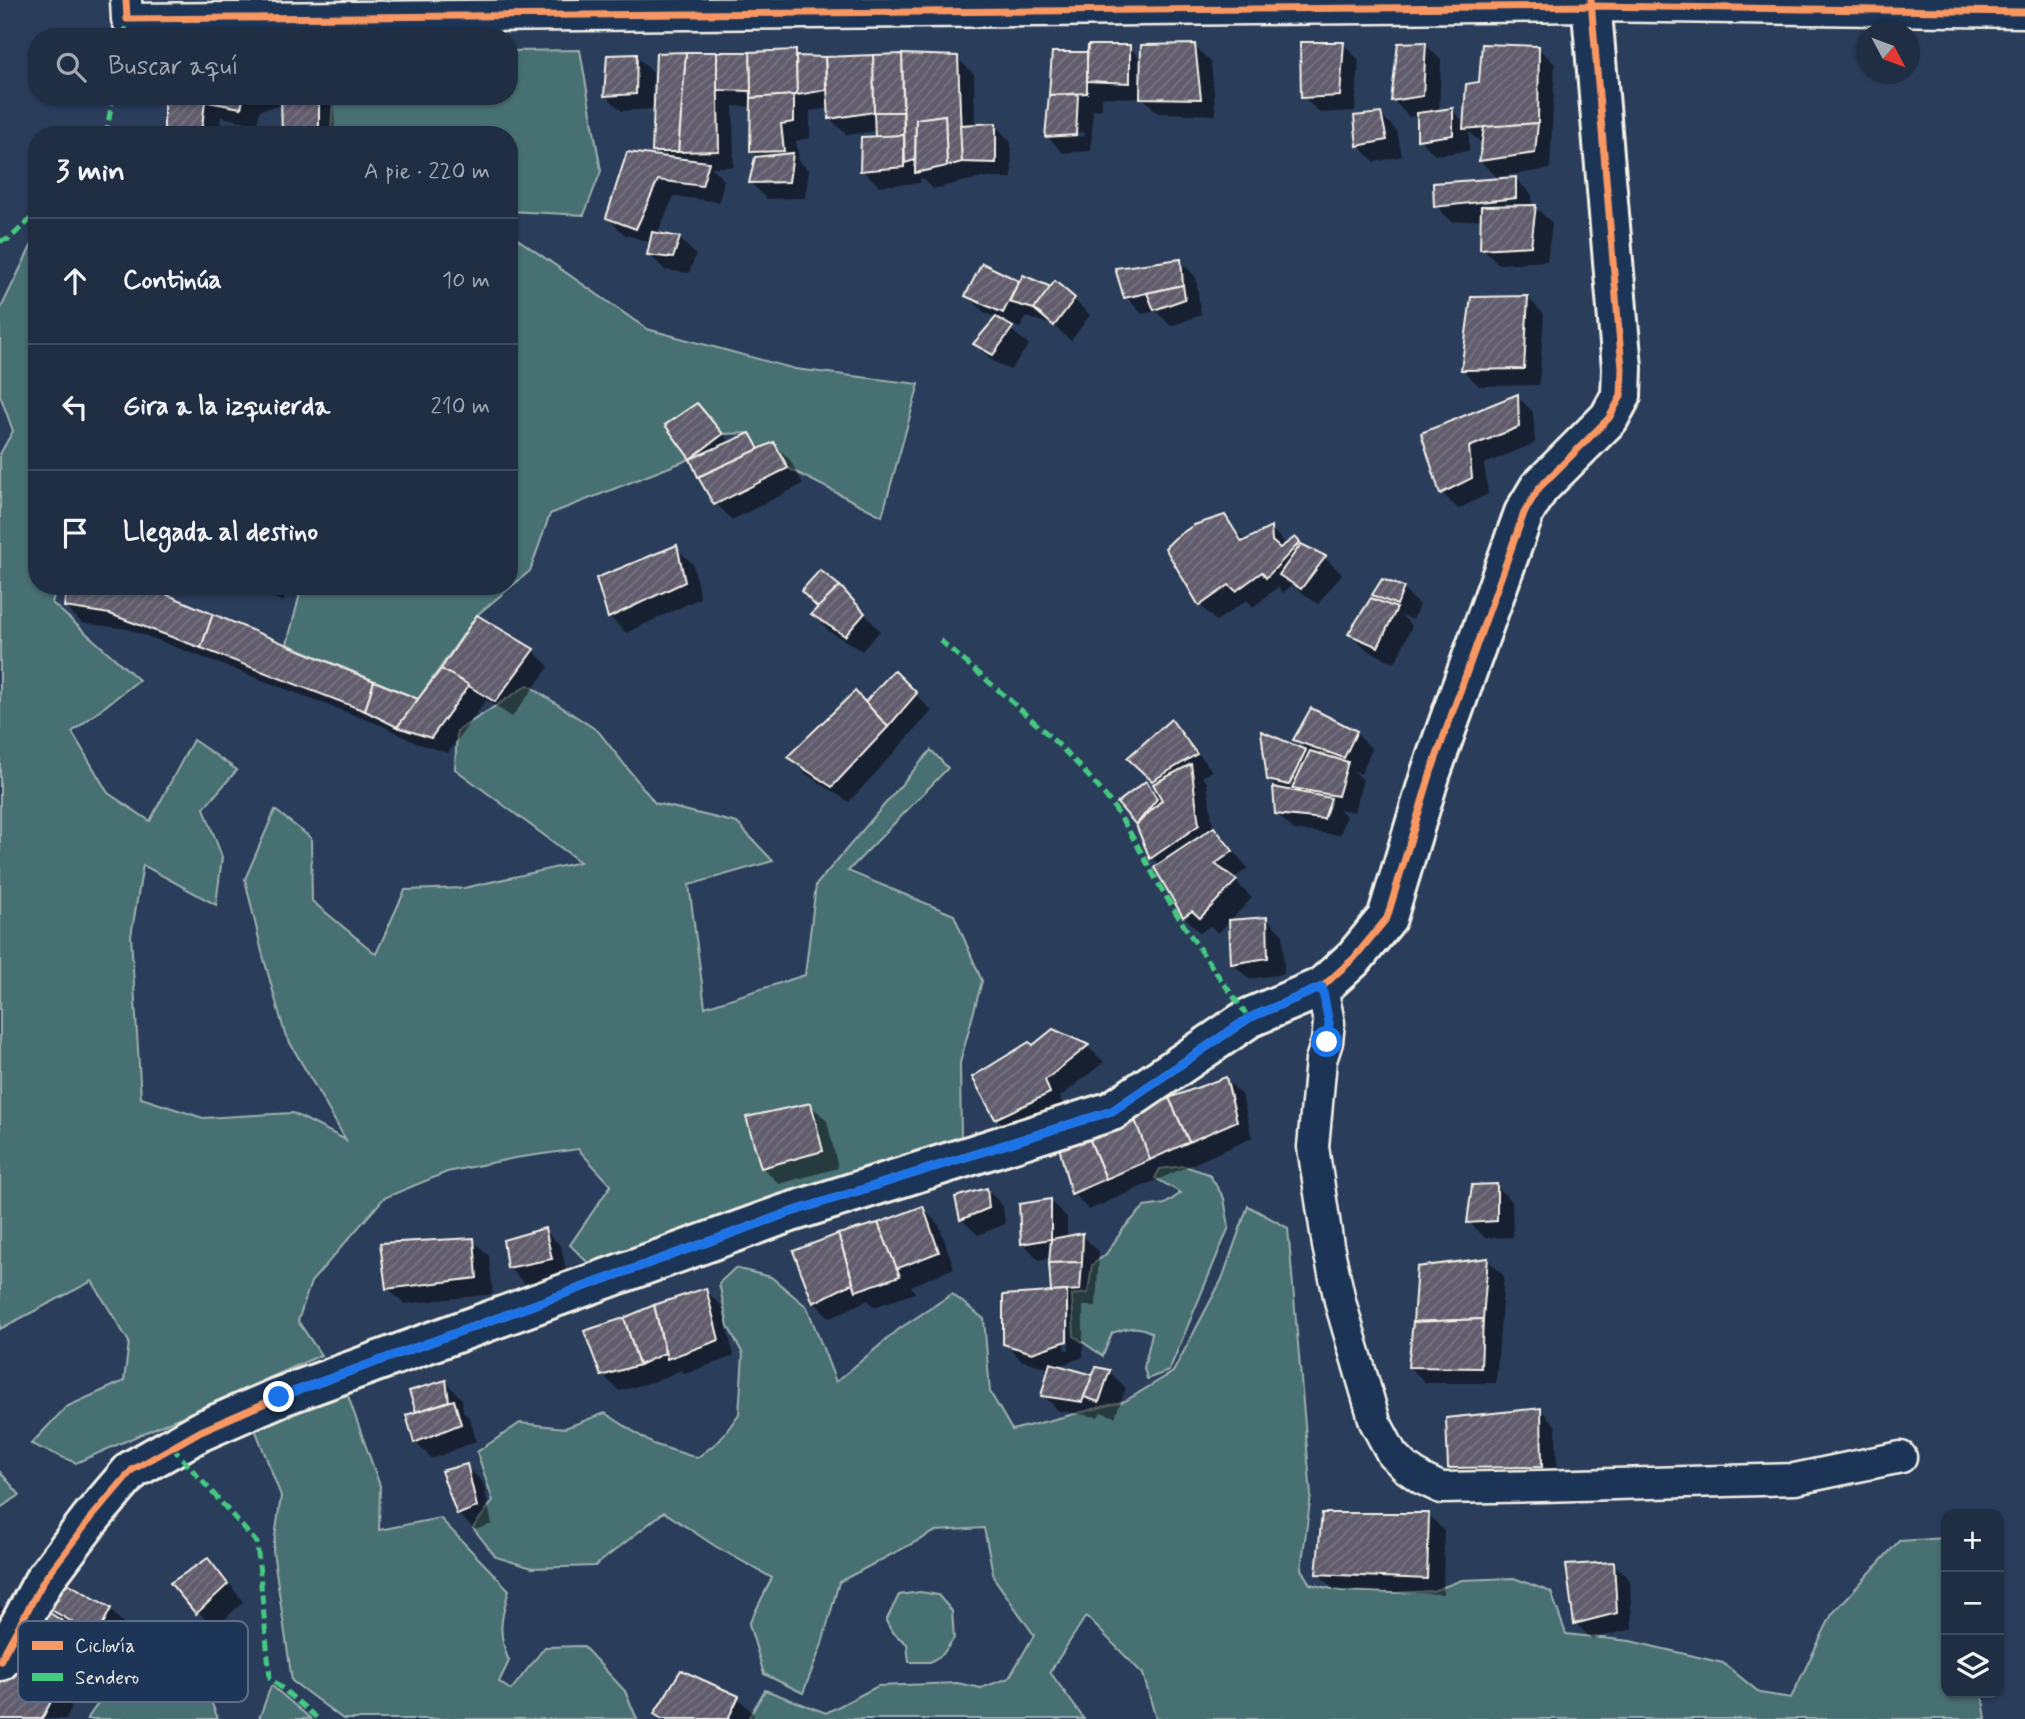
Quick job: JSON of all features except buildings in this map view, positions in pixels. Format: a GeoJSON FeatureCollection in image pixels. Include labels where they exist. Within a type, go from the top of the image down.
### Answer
{"type":"FeatureCollection","features":[{"type":"Feature","properties":{"kind":"street"},"geometry":{"type":"LineString","coordinates":[[22,1621],[44,1580],[132,1470],[201,1431],[279,1397],[785,1214],[1112,1111],[1249,1018],[1322,987],[1354,958],[1387,918],[1431,772],[1524,513],[1539,488],[1609,418],[1621,396],[1622,368],[1591,3]]}},
{"type":"Feature","properties":{"kind":"street"},"geometry":{"type":"LineString","coordinates":[[127,10],[1591,3],[1917,6],[2025,12]]}},
{"type":"Feature","properties":{"kind":"street"},"geometry":{"type":"LineString","coordinates":[[1322,987],[1329,1023],[1321,1060],[1313,1147],[1328,1246],[1356,1364],[1375,1422],[1392,1454],[1405,1467],[1441,1488],[1795,1479],[1901,1457]]}},
{"type":"Feature","properties":{"kind":"street"},"geometry":{"type":"LineString","coordinates":[[0,1661],[18,1628]]}},
{"type":"Feature","properties":{"kind":"green space"},"geometry":{"type":"Polygon","coordinates":[[[580,50],[601,171],[584,215],[518,211],[518,126],[331,126],[333,105],[518,105],[518,51],[580,50]]]}},
{"type":"Feature","properties":{"kind":"green space"},"geometry":{"type":"Polygon","coordinates":[[[518,239],[647,329],[795,369],[919,384],[882,516],[788,468],[774,442],[759,449],[750,433],[723,434],[697,403],[665,425],[690,459],[550,514],[530,571],[518,581],[518,239]]]}},
{"type":"Feature","properties":{"kind":"green space"},"geometry":{"type":"Polygon","coordinates":[[[28,252],[28,595],[54,595],[52,603],[139,680],[72,732],[108,793],[150,821],[193,740],[237,770],[204,808],[222,857],[216,905],[143,865],[131,936],[141,1098],[203,1118],[293,1113],[346,1140],[285,1034],[245,879],[275,810],[311,838],[312,901],[376,954],[405,890],[464,888],[580,862],[455,769],[457,731],[528,685],[598,731],[655,803],[737,823],[773,861],[689,885],[705,1007],[805,975],[816,885],[931,750],[948,768],[848,871],[954,915],[982,981],[960,1063],[961,1139],[592,1267],[570,1245],[611,1185],[578,1149],[447,1172],[384,1198],[311,1282],[298,1321],[321,1355],[76,1463],[31,1444],[66,1407],[124,1381],[129,1342],[92,1281],[0,1329],[0,454],[13,431],[0,395],[0,310],[28,252]]]}},
{"type":"Feature","properties":{"kind":"green space"},"geometry":{"type":"Polygon","coordinates":[[[300,595],[501,595],[477,615],[418,699],[287,644],[300,595]]]}},
{"type":"Feature","properties":{"kind":"green space"},"geometry":{"type":"Polygon","coordinates":[[[1184,1166],[1209,1174],[1224,1198],[1229,1227],[1169,1371],[1147,1379],[1144,1368],[1152,1333],[1127,1328],[1112,1333],[1103,1356],[1074,1336],[1072,1295],[1088,1293],[1092,1265],[1106,1254],[1124,1228],[1144,1207],[1165,1204],[1181,1193],[1155,1178],[1160,1169],[1184,1166]]]}},
{"type":"Feature","properties":{"kind":"green space"},"geometry":{"type":"Polygon","coordinates":[[[1248,1206],[1288,1228],[1311,1495],[1301,1569],[1310,1584],[1341,1591],[1394,1593],[1433,1591],[1462,1580],[1514,1578],[1551,1592],[1566,1634],[1630,1641],[1723,1663],[1760,1693],[1791,1698],[1832,1614],[1899,1541],[1941,1538],[1941,1698],[1983,1698],[1986,1719],[1156,1719],[1143,1674],[1086,1616],[1050,1672],[1084,1719],[748,1719],[765,1690],[826,1713],[878,1686],[957,1683],[981,1688],[1009,1678],[1034,1635],[994,1578],[984,1528],[936,1531],[839,1582],[822,1644],[803,1693],[764,1674],[749,1624],[772,1578],[715,1546],[664,1512],[595,1566],[532,1568],[496,1557],[473,1528],[493,1501],[477,1452],[520,1423],[565,1428],[605,1413],[653,1444],[697,1458],[720,1440],[739,1414],[743,1354],[728,1326],[719,1283],[735,1268],[771,1277],[807,1307],[836,1382],[899,1329],[952,1294],[984,1319],[990,1392],[1012,1430],[1125,1401],[1173,1372],[1222,1279],[1248,1206]]]}},
{"type":"Feature","properties":{"kind":"green space"},"geometry":{"type":"Polygon","coordinates":[[[347,1393],[380,1486],[379,1530],[440,1518],[509,1590],[502,1634],[509,1661],[499,1682],[511,1690],[545,1647],[583,1646],[625,1691],[637,1719],[343,1719],[292,1681],[273,1551],[281,1496],[254,1426],[347,1393]]]}},
{"type":"Feature","properties":{"kind":"green space"},"geometry":{"type":"Polygon","coordinates":[[[0,1472],[20,1495],[0,1508],[0,1472]]]}},
{"type":"Feature","properties":{"kind":"green space"},"geometry":{"type":"Polygon","coordinates":[[[920,1592],[938,1595],[952,1611],[954,1638],[943,1654],[930,1662],[909,1662],[907,1644],[892,1632],[886,1621],[899,1595],[920,1592]]]}},
{"type":"Feature","properties":{"kind":"green space"},"geometry":{"type":"Polygon","coordinates":[[[272,1686],[311,1719],[259,1719],[272,1686]]]}},
{"type":"Feature","properties":{"kind":"green space"},"geometry":{"type":"Polygon","coordinates":[[[99,1702],[211,1702],[218,1719],[87,1719],[99,1702]]]}},
{"type":"Feature","properties":{"kind":"marked path"},"geometry":{"type":"LineString","coordinates":[[126,28],[127,19]]}},
{"type":"Feature","properties":{"kind":"marked path"},"geometry":{"type":"LineString","coordinates":[[108,126],[111,105]]}},
{"type":"Feature","properties":{"kind":"marked path"},"geometry":{"type":"LineString","coordinates":[[0,241],[9,239],[28,221]]}},
{"type":"Feature","properties":{"kind":"marked path"},"geometry":{"type":"LineString","coordinates":[[940,640],[1048,735],[1107,798],[1182,922],[1249,1018]]}},
{"type":"Feature","properties":{"kind":"marked path"},"geometry":{"type":"LineString","coordinates":[[172,1447],[257,1543],[270,1678],[318,1719]]}},
{"type":"Feature","properties":{"kind":"cycle path"},"geometry":{"type":"LineString","coordinates":[[126,0],[127,19],[1591,6],[2025,12]]}},
{"type":"Feature","properties":{"kind":"cycle path"},"geometry":{"type":"LineString","coordinates":[[22,1621],[44,1580],[132,1470],[201,1431],[279,1397],[785,1214],[1112,1111],[1249,1018],[1322,987],[1354,958],[1387,918],[1431,772],[1524,513],[1539,488],[1609,418],[1621,396],[1622,368],[1591,0]]}},
{"type":"Feature","properties":{"kind":"cycle path"},"geometry":{"type":"LineString","coordinates":[[0,1661],[18,1628]]}},
{"type":"Feature","properties":{"kind":"route"},"geometry":{"type":"LineString","coordinates":[[279,1397],[785,1214],[1112,1111],[1249,1018],[1322,987],[1329,1023],[1327,1042]]}}]}
